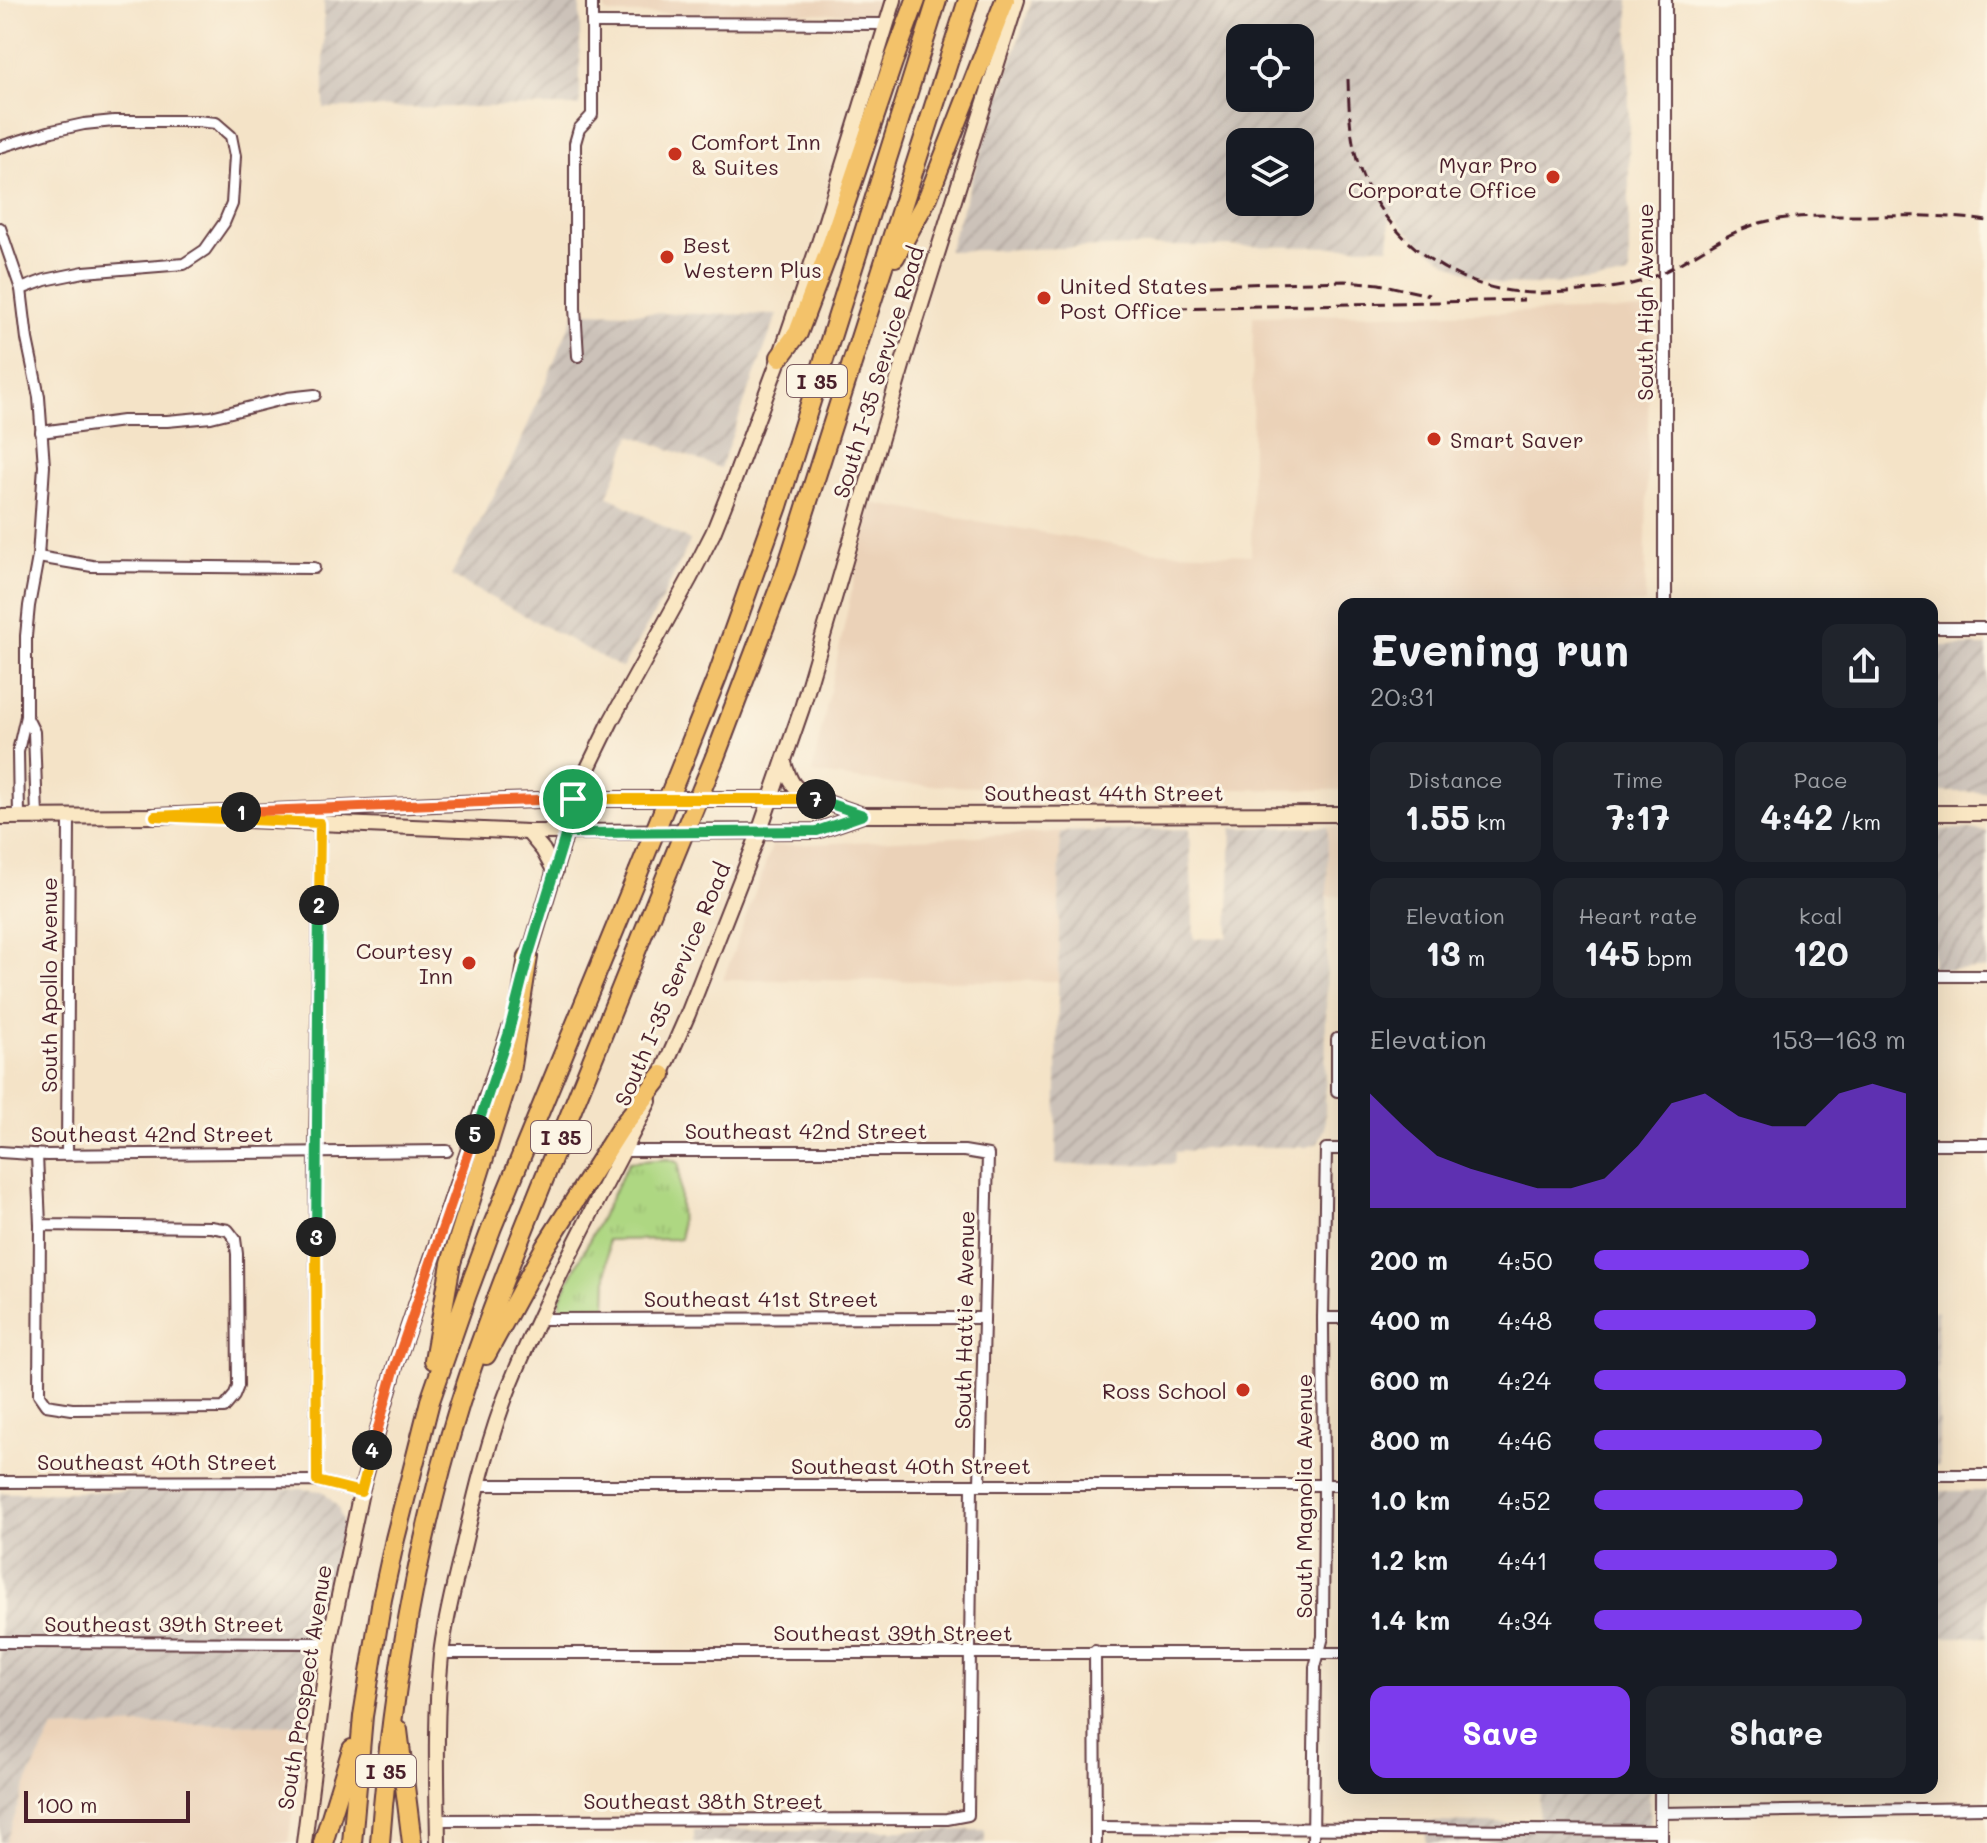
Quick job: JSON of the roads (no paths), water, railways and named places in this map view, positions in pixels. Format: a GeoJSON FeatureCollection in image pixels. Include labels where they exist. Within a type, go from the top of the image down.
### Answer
{"type":"FeatureCollection","features":[{"type":"Feature","properties":{"kind":"highway"},"geometry":{"type":"LineString","coordinates":[[780,357],[798,333],[916,0]]}},
{"type":"Feature","properties":{"kind":"highway","name":"I 35"},"geometry":{"type":"LineString","coordinates":[[352,1843],[363,1716],[382,1599],[422,1430],[447,1349],[492,1227],[717,677],[778,506],[937,0]]}},
{"type":"Feature","properties":{"kind":"highway","name":"I 35"},"geometry":{"type":"LineString","coordinates":[[380,1843],[389,1737],[419,1562],[460,1404],[499,1289],[715,757],[786,570],[968,0]]}},
{"type":"Feature","properties":{"kind":"highway"},"geometry":{"type":"LineString","coordinates":[[876,291],[928,197],[1005,0]]}},
{"type":"Feature","properties":{"kind":"highway"},"geometry":{"type":"LineString","coordinates":[[422,1430],[451,1263],[509,1078],[528,957]]}},
{"type":"Feature","properties":{"kind":"highway"},"geometry":{"type":"LineString","coordinates":[[460,1404],[545,1247],[620,1129],[662,1075]]}},
{"type":"Feature","properties":{"kind":"highway"},"geometry":{"type":"LineString","coordinates":[[395,1700],[412,1843]]}},
{"type":"Feature","properties":{"kind":"highway"},"geometry":{"type":"LineString","coordinates":[[323,1843],[363,1716]]}},
{"type":"Feature","properties":{"kind":"main road"},"geometry":{"type":"LineString","coordinates":[[361,1492],[395,1367],[508,1035],[573,799],[602,737],[713,533],[780,357],[827,218],[894,0]]}},
{"type":"Feature","properties":{"kind":"main road","name":"South I-35 Service Road"},"geometry":{"type":"LineString","coordinates":[[438,1843],[441,1653],[446,1620],[491,1440],[539,1319],[662,1075],[771,800],[802,708],[904,359],[1017,0]]}},
{"type":"Feature","properties":{"kind":"main road"},"geometry":{"type":"LineString","coordinates":[[784,762],[793,785],[816,799]]}},
{"type":"Feature","properties":{"kind":"main road","name":"Southeast 44th Street"},"geometry":{"type":"LineString","coordinates":[[0,817],[320,816],[573,799],[816,799],[863,815],[1338,814]]}},
{"type":"Feature","properties":{"kind":"main road"},"geometry":{"type":"LineString","coordinates":[[1938,813],[1987,813]]}},
{"type":"Feature","properties":{"kind":"main road","name":"Southeast 44th Street"},"geometry":{"type":"LineString","coordinates":[[320,816],[566,833],[817,831],[863,815]]}},
{"type":"Feature","properties":{"kind":"main road"},"geometry":{"type":"LineString","coordinates":[[528,832],[555,872]]}},
{"type":"Feature","properties":{"kind":"main road","name":"South Prospect Avenue"},"geometry":{"type":"LineString","coordinates":[[304,1843],[329,1643],[361,1492]]}},
{"type":"Feature","properties":{"kind":"street"},"geometry":{"type":"LineString","coordinates":[[578,356],[575,143],[579,129],[592,115],[592,0]]}},
{"type":"Feature","properties":{"kind":"street","name":"South High Avenue"},"geometry":{"type":"LineString","coordinates":[[1665,0],[1665,598]]}},
{"type":"Feature","properties":{"kind":"street"},"geometry":{"type":"LineString","coordinates":[[593,23],[887,24]]}},
{"type":"Feature","properties":{"kind":"street"},"geometry":{"type":"LineString","coordinates":[[0,147],[84,124],[114,121],[216,123],[231,136],[235,156],[232,204],[224,223],[205,250],[184,264],[84,272],[45,280],[21,289]]}},
{"type":"Feature","properties":{"kind":"street"},"geometry":{"type":"LineString","coordinates":[[0,228],[21,289],[39,397],[44,466],[38,557],[26,636],[26,716],[18,751],[19,817]]}},
{"type":"Feature","properties":{"kind":"street"},"geometry":{"type":"LineString","coordinates":[[41,432],[123,421],[211,417],[287,398],[315,395]]}},
{"type":"Feature","properties":{"kind":"street"},"geometry":{"type":"LineString","coordinates":[[38,557],[92,566],[314,568]]}},
{"type":"Feature","properties":{"kind":"street"},"geometry":{"type":"LineString","coordinates":[[1938,628],[1987,628]]}},
{"type":"Feature","properties":{"kind":"street"},"geometry":{"type":"LineString","coordinates":[[26,716],[34,732],[37,816]]}},
{"type":"Feature","properties":{"kind":"street","name":"South Apollo Avenue"},"geometry":{"type":"LineString","coordinates":[[67,1154],[69,816]]}},
{"type":"Feature","properties":{"kind":"street"},"geometry":{"type":"LineString","coordinates":[[317,1481],[315,1153],[320,816]]}},
{"type":"Feature","properties":{"kind":"street"},"geometry":{"type":"LineString","coordinates":[[1938,976],[1987,976]]}},
{"type":"Feature","properties":{"kind":"street"},"geometry":{"type":"LineString","coordinates":[[1338,1039],[1338,1091]]}},
{"type":"Feature","properties":{"kind":"street"},"geometry":{"type":"LineString","coordinates":[[1938,1144],[1987,1144]]}},
{"type":"Feature","properties":{"kind":"street","name":"South Magnolia Avenue"},"geometry":{"type":"LineString","coordinates":[[1313,1843],[1315,1667],[1323,1637],[1326,1149],[1338,1149]]}},
{"type":"Feature","properties":{"kind":"street","name":"Southeast 42nd Street"},"geometry":{"type":"LineString","coordinates":[[0,1152],[37,1155],[447,1151]]}},
{"type":"Feature","properties":{"kind":"street","name":"Southeast 42nd Street"},"geometry":{"type":"LineString","coordinates":[[624,1151],[964,1151],[988,1155]]}},
{"type":"Feature","properties":{"kind":"street"},"geometry":{"type":"LineString","coordinates":[[37,1155],[40,1225],[39,1395],[46,1405],[72,1409],[224,1408],[238,1386],[237,1254],[235,1239],[228,1230],[211,1227],[40,1225]]}},
{"type":"Feature","properties":{"kind":"street","name":"South Hattie Avenue"},"geometry":{"type":"LineString","coordinates":[[968,1815],[988,1155]]}},
{"type":"Feature","properties":{"kind":"street","name":"Southeast 41st Street"},"geometry":{"type":"LineString","coordinates":[[539,1319],[984,1318]]}},
{"type":"Feature","properties":{"kind":"street"},"geometry":{"type":"LineString","coordinates":[[1323,1318],[1338,1318]]}},
{"type":"Feature","properties":{"kind":"street"},"geometry":{"type":"LineString","coordinates":[[1938,1475],[1987,1475]]}},
{"type":"Feature","properties":{"kind":"street","name":"Southeast 40th Street"},"geometry":{"type":"LineString","coordinates":[[0,1482],[317,1481],[361,1492]]}},
{"type":"Feature","properties":{"kind":"street","name":"Southeast 40th Street"},"geometry":{"type":"LineString","coordinates":[[478,1485],[1338,1485]]}},
{"type":"Feature","properties":{"kind":"street","name":"Southeast 39th Street"},"geometry":{"type":"LineString","coordinates":[[0,1642],[329,1643]]}},
{"type":"Feature","properties":{"kind":"street"},"geometry":{"type":"LineString","coordinates":[[1095,1651],[1096,1843]]}},
{"type":"Feature","properties":{"kind":"street","name":"Southeast 39th Street"},"geometry":{"type":"LineString","coordinates":[[441,1653],[1338,1653]]}},
{"type":"Feature","properties":{"kind":"street"},"geometry":{"type":"LineString","coordinates":[[1096,1827],[1661,1837],[1661,1794]]}},
{"type":"Feature","properties":{"kind":"street"},"geometry":{"type":"LineString","coordinates":[[1661,1813],[1987,1808]]}},
{"type":"Feature","properties":{"kind":"street","name":"Southeast 38th Street"},"geometry":{"type":"LineString","coordinates":[[438,1820],[947,1819],[968,1815]]}},
{"type":"Feature","properties":{"kind":"railway"},"geometry":{"type":"LineString","coordinates":[[1348,79],[1355,152],[1373,198],[1388,219],[1424,255],[1445,269],[1493,288],[1543,293],[1612,288],[1639,282],[1747,227],[1786,218],[1921,216],[1987,221]]}},
{"type":"Feature","properties":{"kind":"railway"},"geometry":{"type":"LineString","coordinates":[[1174,286],[1345,281],[1379,284],[1429,295]]}},
{"type":"Feature","properties":{"kind":"railway"},"geometry":{"type":"LineString","coordinates":[[1176,308],[1524,300]]}},
{"type":"Feature","properties":{"kind":"place","name":"Comfort Inn & Suites"},"geometry":{"type":"Point","coordinates":[675,154]}},
{"type":"Feature","properties":{"kind":"place","name":"Myar Pro Corporate Office"},"geometry":{"type":"Point","coordinates":[1553,177]}},
{"type":"Feature","properties":{"kind":"place","name":"Best Western Plus"},"geometry":{"type":"Point","coordinates":[667,257]}},
{"type":"Feature","properties":{"kind":"place","name":"United States Post Office"},"geometry":{"type":"Point","coordinates":[1044,298]}},
{"type":"Feature","properties":{"kind":"place","name":"Smart Saver"},"geometry":{"type":"Point","coordinates":[1434,439]}},
{"type":"Feature","properties":{"kind":"place","name":"Courtesy Inn"},"geometry":{"type":"Point","coordinates":[469,963]}},
{"type":"Feature","properties":{"kind":"place","name":"Ross School"},"geometry":{"type":"Point","coordinates":[1243,1390]}}]}
